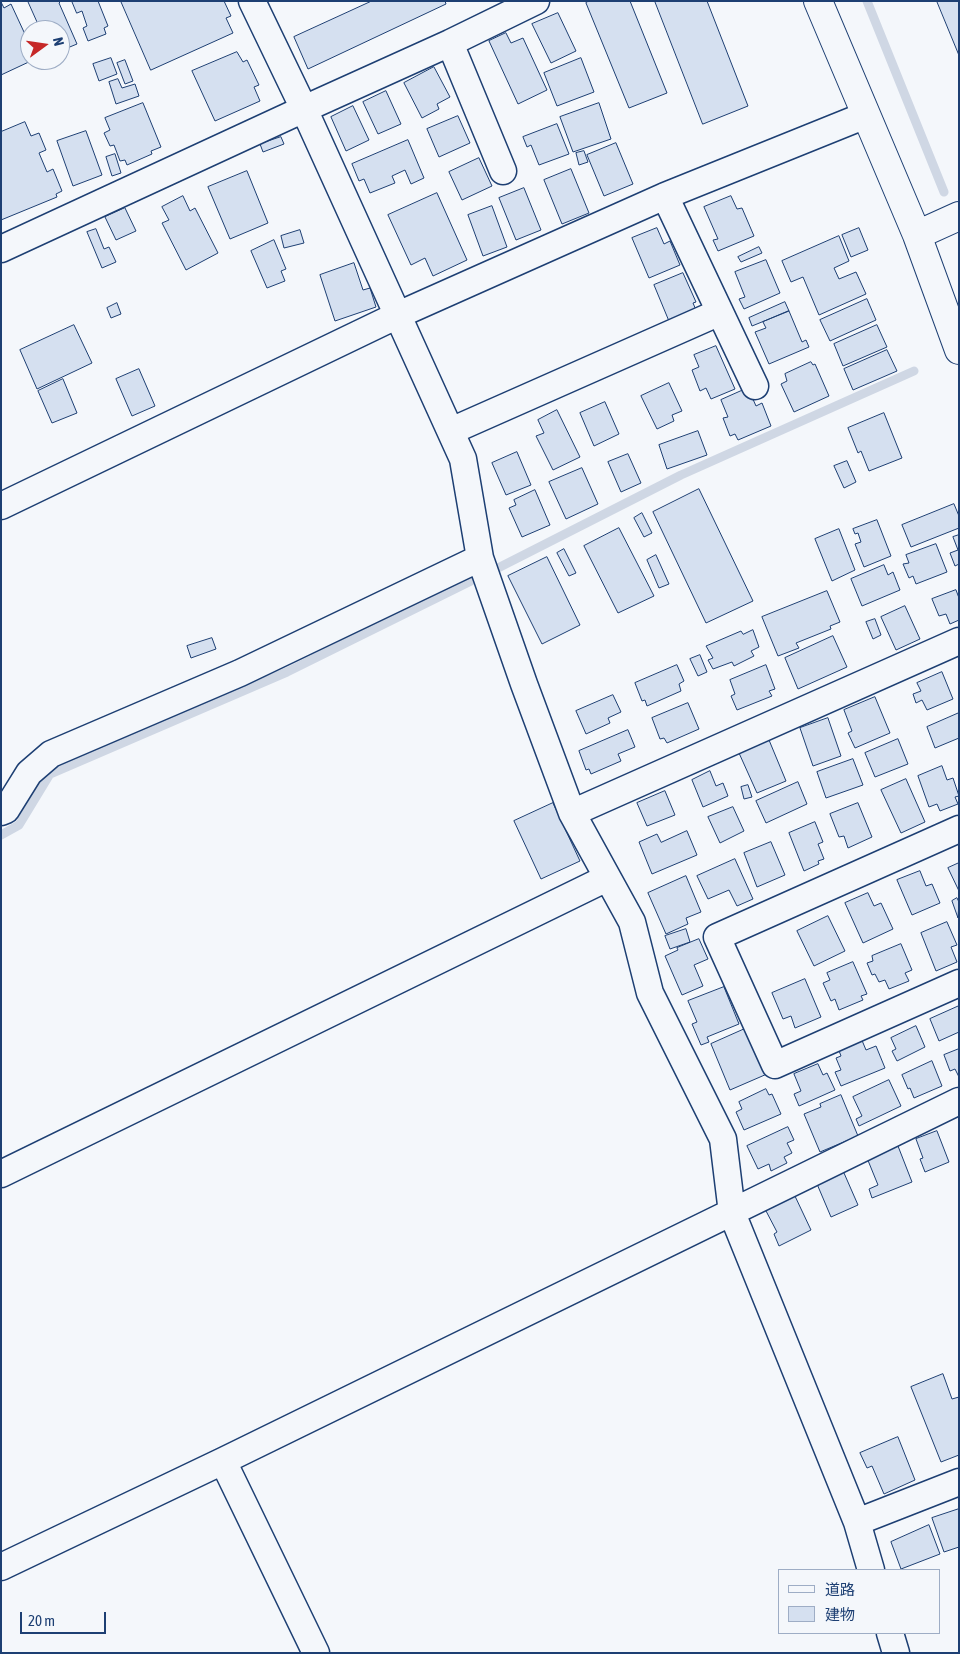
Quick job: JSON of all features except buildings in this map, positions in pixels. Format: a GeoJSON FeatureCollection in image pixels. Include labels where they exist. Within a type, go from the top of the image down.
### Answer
{"type":"FeatureCollection","features":[{"type":"Feature","properties":{"kind":"street"},"geometry":{"type":"LineString","coordinates":[[252,1],[304,108],[463,459],[480,558],[572,813],[632,922],[650,993],[723,1139],[732,1213],[856,1522],[871,1569]]}},
{"type":"Feature","properties":{"kind":"street"},"geometry":{"type":"LineString","coordinates":[[1,249],[304,108],[450,43],[536,1]]}},
{"type":"Feature","properties":{"kind":"street"},"geometry":{"type":"LineString","coordinates":[[818,1],[917,235],[959,350]]}},
{"type":"Feature","properties":{"kind":"street"},"geometry":{"type":"LineString","coordinates":[[450,43],[503,171]]}},
{"type":"Feature","properties":{"kind":"street"},"geometry":{"type":"LineString","coordinates":[[1,506],[398,315],[665,196],[866,114]]}},
{"type":"Feature","properties":{"kind":"street"},"geometry":{"type":"LineString","coordinates":[[665,196],[755,386]]}},
{"type":"Feature","properties":{"kind":"street"},"geometry":{"type":"LineString","coordinates":[[917,235],[959,216]]}},
{"type":"Feature","properties":{"kind":"street"},"geometry":{"type":"LineString","coordinates":[[451,431],[720,312]]}},
{"type":"Feature","properties":{"kind":"street"},"geometry":{"type":"LineString","coordinates":[[1,812],[6,810],[29,773],[51,754],[240,673],[480,558]]}},
{"type":"Feature","properties":{"kind":"street"},"geometry":{"type":"LineString","coordinates":[[572,813],[959,641]]}},
{"type":"Feature","properties":{"kind":"street"},"geometry":{"type":"LineString","coordinates":[[959,829],[717,937],[775,1065],[959,983]]}},
{"type":"Feature","properties":{"kind":"street"},"geometry":{"type":"LineString","coordinates":[[1,1174],[607,878]]}},
{"type":"Feature","properties":{"kind":"street"},"geometry":{"type":"LineString","coordinates":[[1,1567],[223,1461],[959,1101]]}},
{"type":"Feature","properties":{"kind":"street"},"geometry":{"type":"LineString","coordinates":[[223,1461],[316,1653]]}},
{"type":"Feature","properties":{"kind":"street"},"geometry":{"type":"LineString","coordinates":[[856,1522],[959,1482]]}},
{"type":"Feature","properties":{"kind":"street"},"geometry":{"type":"LineString","coordinates":[[890,1634],[896,1653]]}},
{"type":"Feature","properties":{"kind":"waterway"},"geometry":{"type":"LineString","coordinates":[[867,1],[944,192]]}},
{"type":"Feature","properties":{"kind":"waterway"},"geometry":{"type":"LineString","coordinates":[[498,568],[681,475],[914,371]]}},
{"type":"Feature","properties":{"kind":"waterway"},"geometry":{"type":"LineString","coordinates":[[1,835],[19,825],[50,774],[287,672],[471,581]]}}]}
